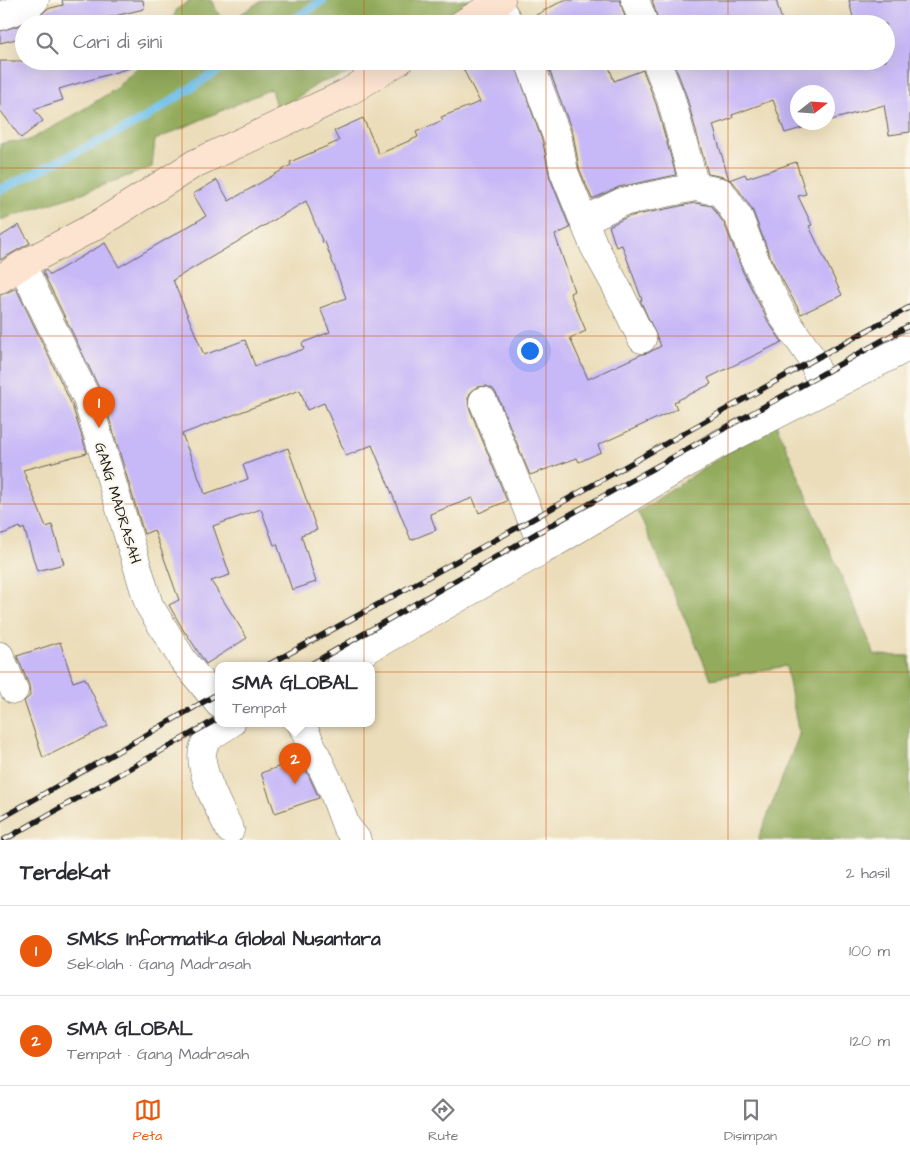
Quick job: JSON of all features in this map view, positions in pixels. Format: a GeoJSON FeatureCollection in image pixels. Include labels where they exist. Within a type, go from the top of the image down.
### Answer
{"type":"FeatureCollection","features":[{"type":"Feature","properties":{"kind":"main road"},"geometry":{"type":"LineString","coordinates":[[487,15],[503,9]]}},
{"type":"Feature","properties":{"kind":"main road"},"geometry":{"type":"LineString","coordinates":[[11,272],[97,225],[194,164],[346,94],[385,70]]}},
{"type":"Feature","properties":{"kind":"street"},"geometry":{"type":"LineString","coordinates":[[0,16],[28,6],[34,0]]}},
{"type":"Feature","properties":{"kind":"street"},"geometry":{"type":"LineString","coordinates":[[635,0],[641,15]]}},
{"type":"Feature","properties":{"kind":"street"},"geometry":{"type":"LineString","coordinates":[[532,70],[558,138],[564,172],[594,246],[642,339]]}},
{"type":"Feature","properties":{"kind":"street"},"geometry":{"type":"LineString","coordinates":[[660,70],[671,99],[695,187]]}},
{"type":"Feature","properties":{"kind":"street"},"geometry":{"type":"LineString","coordinates":[[585,220],[622,202],[695,187],[720,192],[739,218],[757,265],[783,316],[813,360],[823,390]]}},
{"type":"Feature","properties":{"kind":"street","name":"GANG MADRASAH"},"geometry":{"type":"LineString","coordinates":[[11,272],[87,399],[149,605],[183,660],[215,699]]}},
{"type":"Feature","properties":{"kind":"street"},"geometry":{"type":"LineString","coordinates":[[345,662],[541,552],[717,445],[910,346]]}},
{"type":"Feature","properties":{"kind":"street"},"geometry":{"type":"LineString","coordinates":[[483,401],[537,533],[541,552]]}},
{"type":"Feature","properties":{"kind":"street"},"geometry":{"type":"LineString","coordinates":[[0,656],[14,690]]}},
{"type":"Feature","properties":{"kind":"street"},"geometry":{"type":"LineString","coordinates":[[225,727],[206,741],[201,756],[209,786],[230,830]]}},
{"type":"Feature","properties":{"kind":"street"},"geometry":{"type":"LineString","coordinates":[[303,727],[333,791],[346,826],[357,840]]}},
{"type":"Feature","properties":{"kind":"green space"},"geometry":{"type":"Polygon","coordinates":[[[191,0],[211,0],[219,15],[174,15],[177,9],[191,0]]]}},
{"type":"Feature","properties":{"kind":"green space"},"geometry":{"type":"Polygon","coordinates":[[[262,0],[473,0],[455,15],[240,15],[262,0]]]}},
{"type":"Feature","properties":{"kind":"green space"},"geometry":{"type":"Polygon","coordinates":[[[135,70],[360,70],[319,83],[277,111],[271,89],[155,140],[152,167],[74,196],[0,220],[0,144],[27,141],[66,120],[114,90],[135,70]]]}},
{"type":"Feature","properties":{"kind":"green space"},"geometry":{"type":"Polygon","coordinates":[[[775,421],[875,655],[910,656],[910,840],[758,840],[799,735],[786,666],[711,679],[638,512],[775,421]]]}},
{"type":"Feature","properties":{"kind":"building"},"geometry":{"type":"Polygon","coordinates":[[[62,0],[143,0],[144,9],[119,15],[41,15],[47,9],[63,5],[62,0]]]}},
{"type":"Feature","properties":{"kind":"building"},"geometry":{"type":"Polygon","coordinates":[[[564,0],[620,0],[624,15],[536,15],[564,0]]]}},
{"type":"Feature","properties":{"kind":"building"},"geometry":{"type":"Polygon","coordinates":[[[652,0],[776,0],[780,15],[656,15],[652,0]]]}},
{"type":"Feature","properties":{"kind":"building"},"geometry":{"type":"Polygon","coordinates":[[[849,0],[910,0],[910,132],[889,135],[884,105],[835,119],[835,85],[790,85],[790,130],[795,130],[785,133],[773,100],[732,115],[733,118],[713,125],[729,180],[724,177],[708,174],[686,95],[676,70],[895,70],[895,15],[852,15],[849,0]]]}},
{"type":"Feature","properties":{"kind":"building"},"geometry":{"type":"Polygon","coordinates":[[[15,27],[15,39],[0,43],[0,31],[15,27]]]}},
{"type":"Feature","properties":{"kind":"building"},"geometry":{"type":"Polygon","coordinates":[[[0,61],[15,61],[15,70],[123,70],[59,89],[63,100],[34,109],[43,121],[21,138],[0,110],[0,61]]]}},
{"type":"Feature","properties":{"kind":"building"},"geometry":{"type":"Polygon","coordinates":[[[464,70],[517,70],[543,143],[550,178],[570,228],[555,235],[574,291],[570,293],[586,331],[570,338],[588,379],[661,346],[640,300],[642,300],[622,245],[616,247],[609,226],[627,217],[695,203],[712,206],[725,225],[743,272],[769,323],[782,342],[708,378],[711,384],[674,402],[677,409],[598,445],[601,452],[579,462],[577,458],[530,475],[497,395],[493,389],[486,386],[477,387],[471,391],[468,398],[469,407],[507,501],[479,513],[473,498],[430,514],[436,530],[411,540],[372,445],[346,456],[324,403],[307,410],[300,390],[182,434],[205,494],[248,479],[243,465],[288,448],[317,530],[301,535],[316,582],[292,590],[277,544],[274,545],[261,509],[213,526],[230,575],[211,581],[247,638],[206,664],[169,605],[179,600],[154,530],[144,534],[102,394],[43,272],[46,270],[50,275],[105,243],[119,267],[206,216],[193,194],[217,180],[229,201],[291,165],[290,162],[339,141],[334,131],[363,118],[379,154],[418,137],[416,132],[443,120],[441,117],[480,102],[464,70]],[[306,201],[173,280],[204,355],[245,340],[255,366],[304,349],[302,343],[330,332],[320,308],[346,298],[325,242],[323,243],[306,201]]]}},
{"type":"Feature","properties":{"kind":"building"},"geometry":{"type":"Polygon","coordinates":[[[549,70],[610,70],[614,81],[643,70],[656,104],[676,175],[619,187],[592,199],[579,168],[573,134],[549,70]]]}},
{"type":"Feature","properties":{"kind":"building"},"geometry":{"type":"Polygon","coordinates":[[[796,162],[806,194],[798,196],[812,225],[809,226],[842,295],[801,314],[771,259],[752,209],[734,183],[729,180],[745,174],[747,178],[796,162]]]}},
{"type":"Feature","properties":{"kind":"building"},"geometry":{"type":"Polygon","coordinates":[[[19,225],[30,243],[0,260],[0,237],[19,225]]]}},
{"type":"Feature","properties":{"kind":"building"},"geometry":{"type":"Polygon","coordinates":[[[16,288],[72,405],[87,453],[23,470],[46,527],[52,525],[64,564],[37,571],[24,528],[21,530],[20,527],[0,535],[0,295],[16,288]]]}},
{"type":"Feature","properties":{"kind":"building"},"geometry":{"type":"Polygon","coordinates":[[[60,642],[73,682],[85,678],[108,726],[43,758],[24,701],[30,696],[29,685],[17,656],[60,642]]]}},
{"type":"Feature","properties":{"kind":"building"},"geometry":{"type":"Polygon","coordinates":[[[301,759],[319,798],[275,813],[261,773],[301,759]]]}},
{"type":"Feature","properties":{"kind":"waterway"},"geometry":{"type":"LineString","coordinates":[[301,15],[323,0]]}},
{"type":"Feature","properties":{"kind":"waterway"},"geometry":{"type":"LineString","coordinates":[[0,190],[142,120],[218,70]]}},
{"type":"Feature","properties":{"kind":"railway"},"geometry":{"type":"LineString","coordinates":[[273,662],[910,307]]}},
{"type":"Feature","properties":{"kind":"railway"},"geometry":{"type":"LineString","coordinates":[[315,662],[537,533],[910,325]]}},
{"type":"Feature","properties":{"kind":"railway"},"geometry":{"type":"LineString","coordinates":[[0,819],[215,695]]}},
{"type":"Feature","properties":{"kind":"railway"},"geometry":{"type":"LineString","coordinates":[[4,840],[215,720]]}},
{"type":"Feature","properties":{"kind":"place","name":"SMKS Informatika Global Nusantara"},"geometry":{"type":"Point","coordinates":[99,428]}},
{"type":"Feature","properties":{"kind":"place","name":"SMA GLOBAL"},"geometry":{"type":"Point","coordinates":[295,784]}}]}
